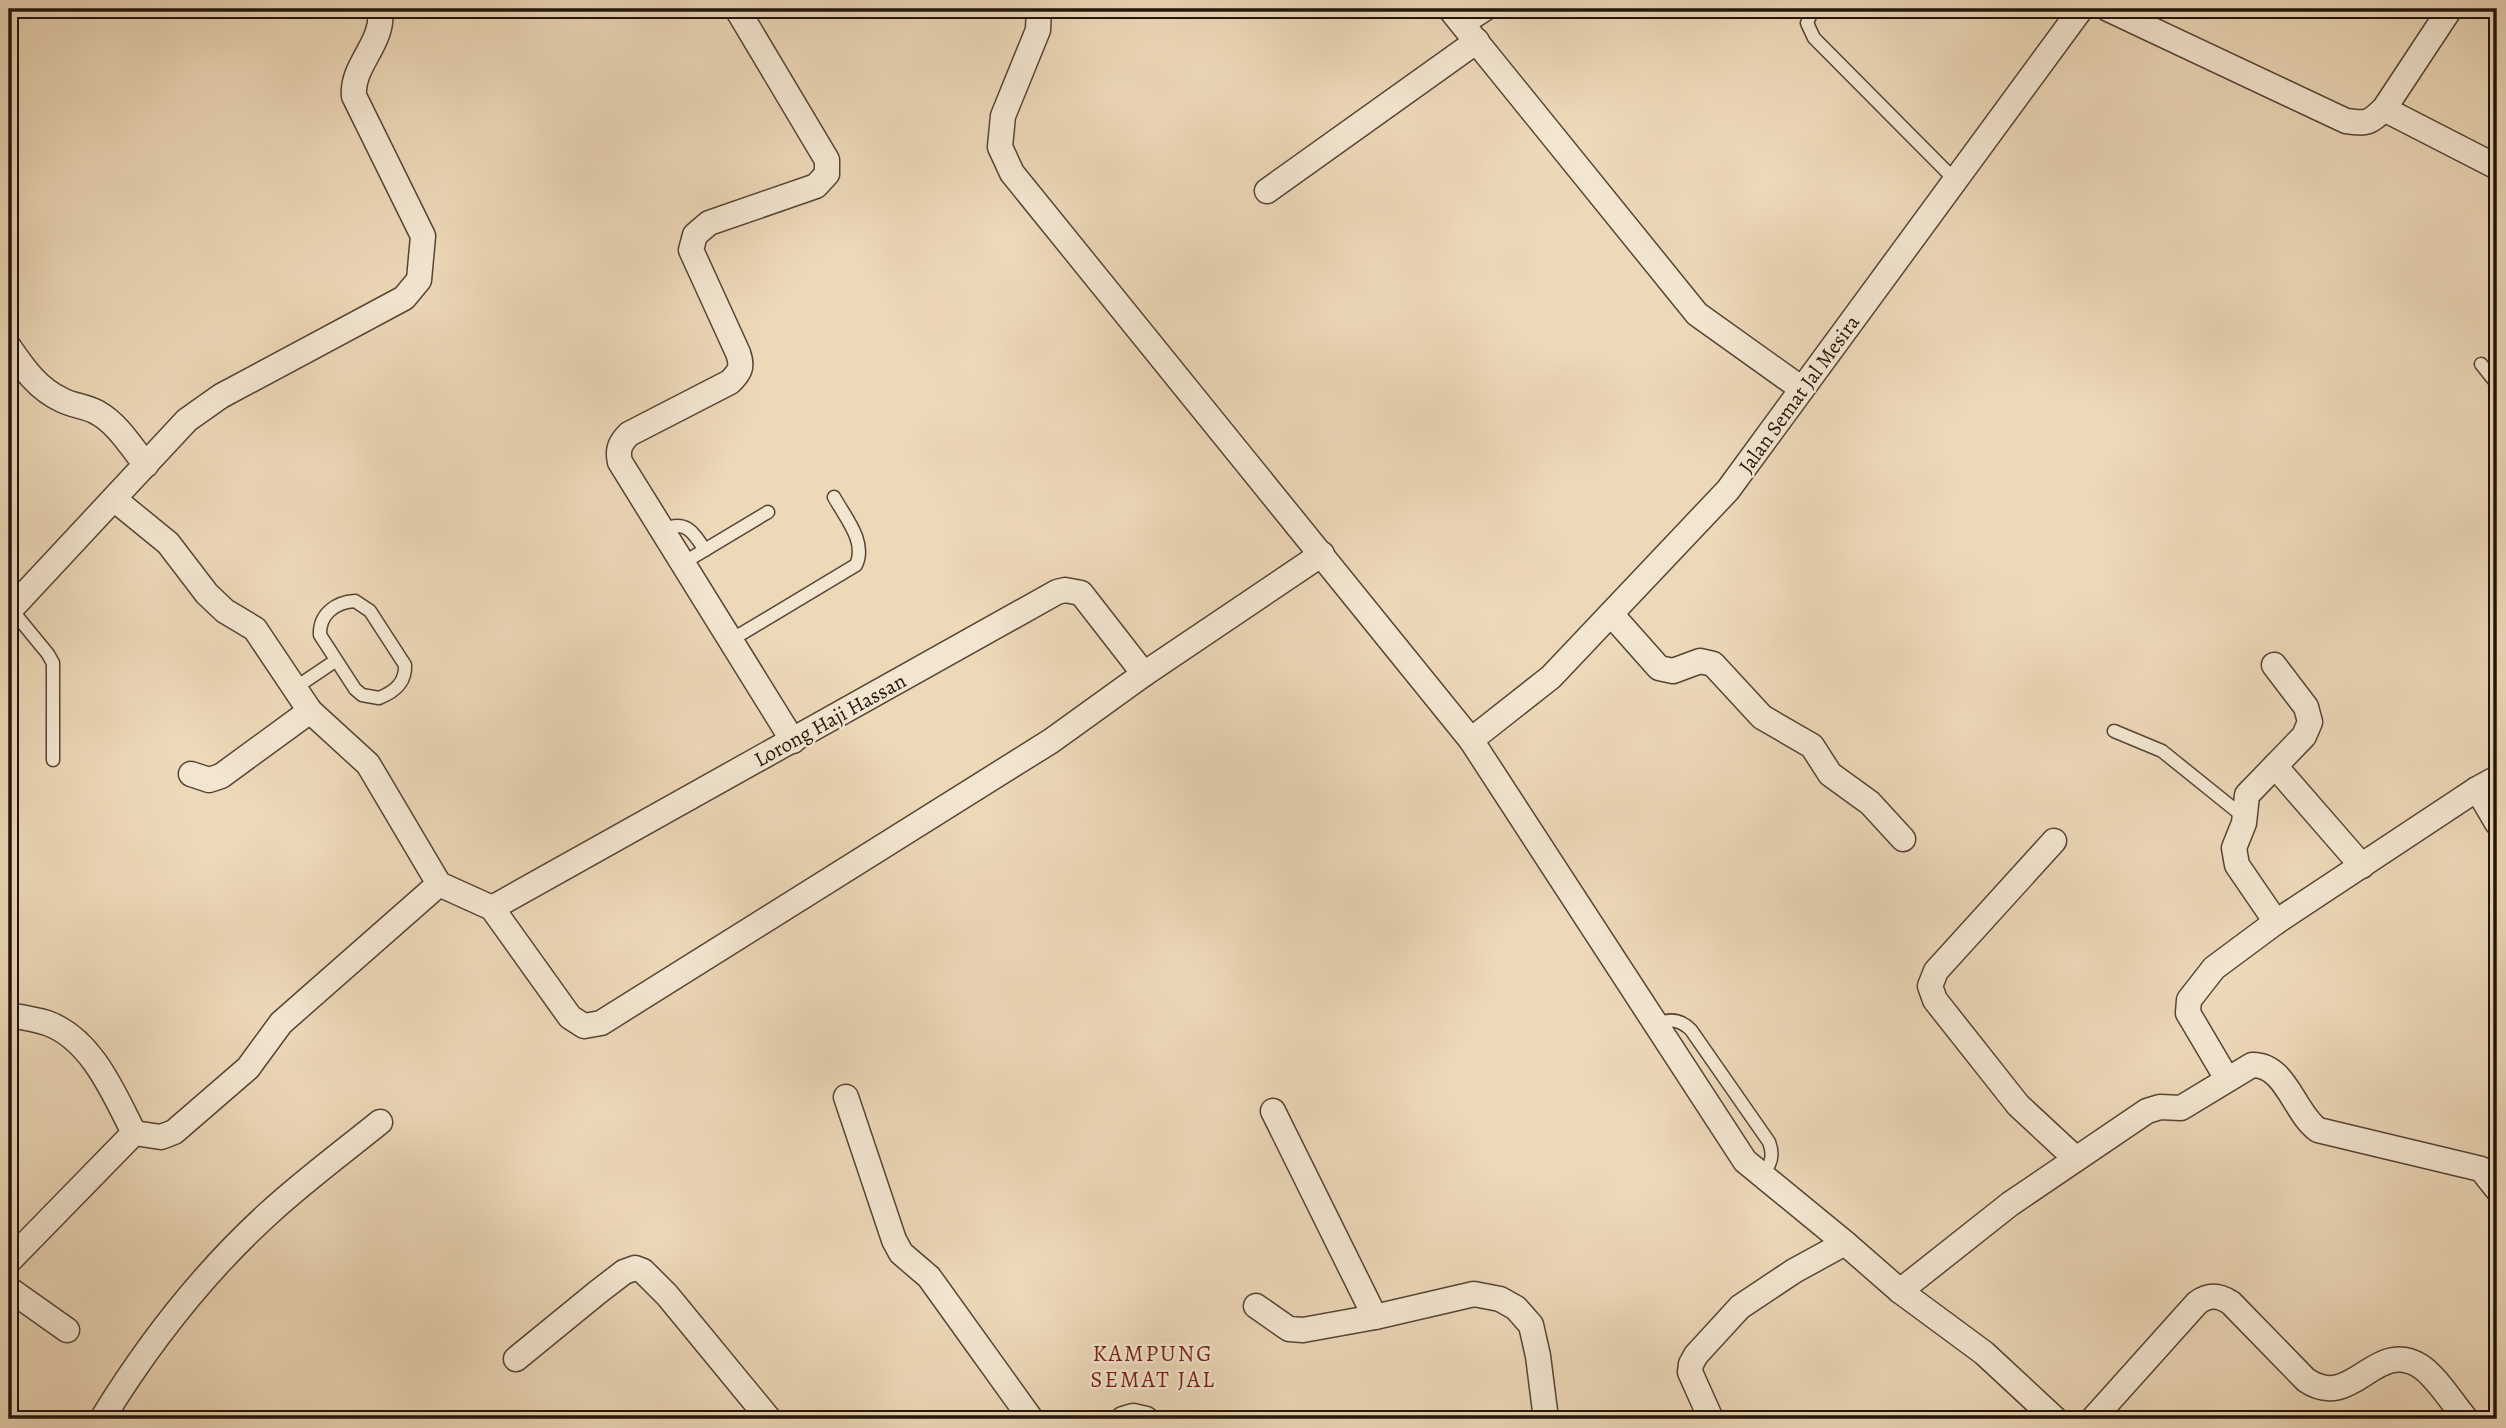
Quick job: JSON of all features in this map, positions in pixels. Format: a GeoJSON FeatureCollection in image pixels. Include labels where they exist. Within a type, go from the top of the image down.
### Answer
{"type":"FeatureCollection","features":[{"type":"Feature","properties":{"kind":"street"},"geometry":{"type":"LineString","coordinates":[[10,610],[187,420],[205,406],[404,298],[419,280],[423,236],[355,96],[356,80],[381,25],[380,9]]}},
{"type":"Feature","properties":{"kind":"street"},"geometry":{"type":"LineString","coordinates":[[737,9],[827,160],[826,178],[816,186],[709,223],[695,235],[691,250],[742,363],[741,369],[730,382],[629,434],[620,445],[618,454],[620,462],[793,741]]}},
{"type":"Feature","properties":{"kind":"street"},"geometry":{"type":"LineString","coordinates":[[1040,9],[1038,30],[1003,116],[1000,147],[1012,173],[1471,740],[1745,1161],[1900,1291],[1984,1353],[2055,1419]]}},
{"type":"Feature","properties":{"kind":"street"},"geometry":{"type":"LineString","coordinates":[[1450,9],[1697,314],[1802,389]]}},
{"type":"Feature","properties":{"kind":"street","name":"Jalan Semat Jal Mesira"},"geometry":{"type":"LineString","coordinates":[[1471,740],[1551,677],[1728,490],[2081,9]]}},
{"type":"Feature","properties":{"kind":"street"},"geometry":{"type":"LineString","coordinates":[[2108,9],[2346,121],[2363,124],[2373,121],[2384,109],[2450,9]]}},
{"type":"Feature","properties":{"kind":"street"},"geometry":{"type":"LineString","coordinates":[[1267,191],[1471,35]]}},
{"type":"Feature","properties":{"kind":"street"},"geometry":{"type":"LineString","coordinates":[[2384,109],[2497,167]]}},
{"type":"Feature","properties":{"kind":"street"},"geometry":{"type":"LineString","coordinates":[[9,347],[33,381],[64,401],[97,412],[110,421],[146,465]]}},
{"type":"Feature","properties":{"kind":"street"},"geometry":{"type":"LineString","coordinates":[[114,499],[168,543],[216,602],[255,629],[310,711],[368,764],[439,884],[492,908],[570,1017],[584,1026],[593,1026],[1051,740],[1322,554]]}},
{"type":"Feature","properties":{"kind":"street","name":"Lorong Haji Hassan"},"geometry":{"type":"LineString","coordinates":[[492,908],[1065,590],[1081,593],[1087,599],[1144,674]]}},
{"type":"Feature","properties":{"kind":"street"},"geometry":{"type":"LineString","coordinates":[[1611,614],[1659,668],[1673,671],[1700,661],[1713,664],[1762,717],[1812,746],[1830,774],[1870,803],[1903,839]]}},
{"type":"Feature","properties":{"kind":"street"},"geometry":{"type":"LineString","coordinates":[[2274,665],[2306,707],[2310,722],[2304,736],[2247,795],[2245,817],[2234,848],[2234,860],[2276,922]]}},
{"type":"Feature","properties":{"kind":"street"},"geometry":{"type":"LineString","coordinates":[[191,774],[209,780],[221,776],[310,711]]}},
{"type":"Feature","properties":{"kind":"street"},"geometry":{"type":"LineString","coordinates":[[2275,766],[2362,866]]}},
{"type":"Feature","properties":{"kind":"street"},"geometry":{"type":"LineString","coordinates":[[2227,1079],[2190,1020],[2187,1006],[2214,968],[2276,922],[2487,783],[2497,823]]}},
{"type":"Feature","properties":{"kind":"street"},"geometry":{"type":"LineString","coordinates":[[2054,841],[1936,971],[1930,986],[1935,1000],[2018,1105],[2076,1159]]}},
{"type":"Feature","properties":{"kind":"street"},"geometry":{"type":"LineString","coordinates":[[134,1133],[161,1137],[174,1132],[248,1068],[281,1023],[439,884]]}},
{"type":"Feature","properties":{"kind":"street"},"geometry":{"type":"LineString","coordinates":[[9,1015],[46,1023],[78,1044],[106,1080],[134,1133]]}},
{"type":"Feature","properties":{"kind":"street"},"geometry":{"type":"LineString","coordinates":[[1900,1291],[2010,1205],[2151,1108],[2182,1108],[2244,1068],[2260,1065],[2275,1073],[2310,1123],[2318,1130],[2489,1163],[2497,1189]]}},
{"type":"Feature","properties":{"kind":"street"},"geometry":{"type":"LineString","coordinates":[[846,1097],[894,1240],[901,1253],[929,1277],[1031,1419]]}},
{"type":"Feature","properties":{"kind":"street"},"geometry":{"type":"LineString","coordinates":[[1273,1111],[1375,1317]]}},
{"type":"Feature","properties":{"kind":"street"},"geometry":{"type":"LineString","coordinates":[[102,1419],[145,1351],[230,1251],[270,1212],[380,1122]]}},
{"type":"Feature","properties":{"kind":"street"},"geometry":{"type":"LineString","coordinates":[[9,1261],[134,1133]]}},
{"type":"Feature","properties":{"kind":"street"},"geometry":{"type":"LineString","coordinates":[[1711,1419],[1692,1382],[1691,1364],[1696,1356],[1740,1307],[1794,1271],[1845,1243]]}},
{"type":"Feature","properties":{"kind":"street"},"geometry":{"type":"LineString","coordinates":[[516,1359],[597,1292],[624,1272],[635,1268],[643,1271],[667,1295],[769,1419]]}},
{"type":"Feature","properties":{"kind":"street"},"geometry":{"type":"LineString","coordinates":[[9,1289],[67,1330]]}},
{"type":"Feature","properties":{"kind":"street"},"geometry":{"type":"LineString","coordinates":[[1256,1306],[1289,1329],[1303,1330],[1375,1317],[1474,1293],[1500,1299],[1516,1308],[1531,1325],[1546,1419]]}},
{"type":"Feature","properties":{"kind":"street"},"geometry":{"type":"LineString","coordinates":[[2093,1419],[2197,1303],[2212,1296],[2221,1297],[2231,1303],[2306,1380],[2318,1388],[2333,1390],[2347,1385],[2386,1362],[2404,1360],[2428,1372],[2466,1419]]}},
{"type":"Feature","properties":{"kind":"street"},"geometry":{"type":"LineString","coordinates":[[1123,1419],[1133,1416],[1146,1419]]}},
{"type":"Feature","properties":{"kind":"lane"},"geometry":{"type":"LineString","coordinates":[[1471,35],[1495,9]]}},
{"type":"Feature","properties":{"kind":"lane"},"geometry":{"type":"LineString","coordinates":[[1813,9],[1807,23],[1814,38],[1955,180]]}},
{"type":"Feature","properties":{"kind":"lane"},"geometry":{"type":"LineString","coordinates":[[2481,364],[2497,384]]}},
{"type":"Feature","properties":{"kind":"lane"},"geometry":{"type":"LineString","coordinates":[[731,640],[856,565],[861,549],[834,497]]}},
{"type":"Feature","properties":{"kind":"lane"},"geometry":{"type":"LineString","coordinates":[[683,564],[768,512]]}},
{"type":"Feature","properties":{"kind":"lane"},"geometry":{"type":"LineString","coordinates":[[662,530],[673,525],[690,529],[705,551]]}},
{"type":"Feature","properties":{"kind":"lane"},"geometry":{"type":"LineString","coordinates":[[355,601],[363,605],[376,620],[402,657],[405,674],[402,682],[387,695],[370,698],[355,689],[335,660],[323,643],[319,626],[328,612],[346,602],[355,601]]}},
{"type":"Feature","properties":{"kind":"lane"},"geometry":{"type":"LineString","coordinates":[[10,610],[53,663],[53,760]]}},
{"type":"Feature","properties":{"kind":"lane"},"geometry":{"type":"LineString","coordinates":[[295,688],[335,660]]}},
{"type":"Feature","properties":{"kind":"lane"},"geometry":{"type":"LineString","coordinates":[[2114,732],[2162,751],[2245,817]]}},
{"type":"Feature","properties":{"kind":"district","name":"KAMPUNG SEMAT JAL"},"geometry":{"type":"Point","coordinates":[1153,1366]}}]}
